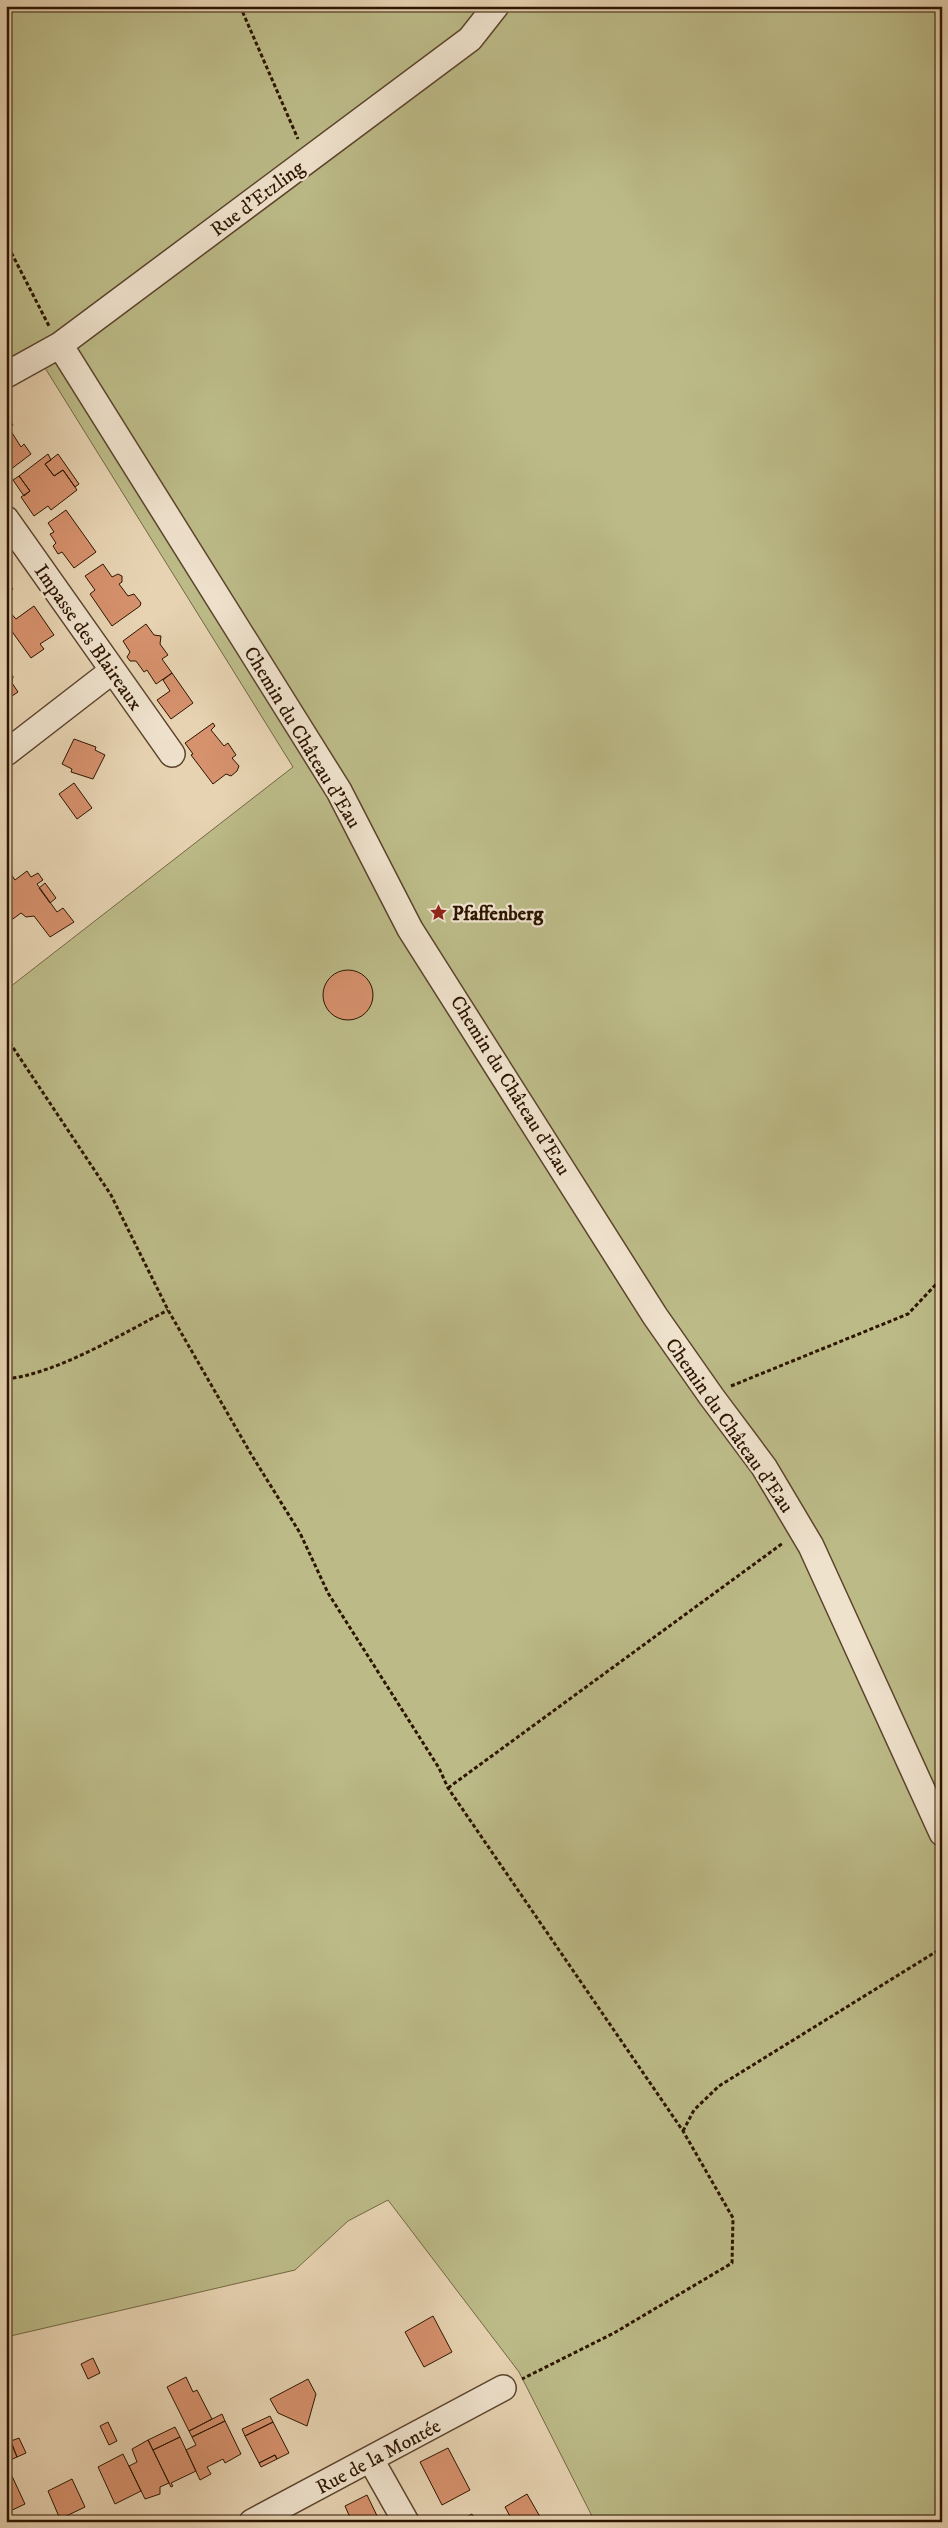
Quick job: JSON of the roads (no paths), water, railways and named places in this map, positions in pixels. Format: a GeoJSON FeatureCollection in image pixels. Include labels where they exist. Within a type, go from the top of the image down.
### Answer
{"type":"FeatureCollection","features":[{"type":"Feature","properties":{"kind":"street","name":"Rue d'Etzling"},"geometry":{"type":"LineString","coordinates":[[6,375],[60,345],[470,39],[496,6]]}},
{"type":"Feature","properties":{"kind":"street","name":"Chemin du Château d'Eau"},"geometry":{"type":"LineString","coordinates":[[60,345],[335,784],[410,929],[655,1316],[764,1467],[801,1529],[811,1546],[942,1834]]}},
{"type":"Feature","properties":{"kind":"street","name":"Impasse des Blaireaux"},"geometry":{"type":"LineString","coordinates":[[6,519],[172,754]]}},
{"type":"Feature","properties":{"kind":"street"},"geometry":{"type":"LineString","coordinates":[[6,753],[112,671]]}},
{"type":"Feature","properties":{"kind":"street","name":"Rue de la Montée"},"geometry":{"type":"LineString","coordinates":[[252,2522],[503,2388]]}},
{"type":"Feature","properties":{"kind":"street"},"geometry":{"type":"LineString","coordinates":[[371,2460],[406,2522]]}},
{"type":"Feature","properties":{"kind":"place","name":"Pfaffenberg"},"geometry":{"type":"Point","coordinates":[438,913]}}]}
